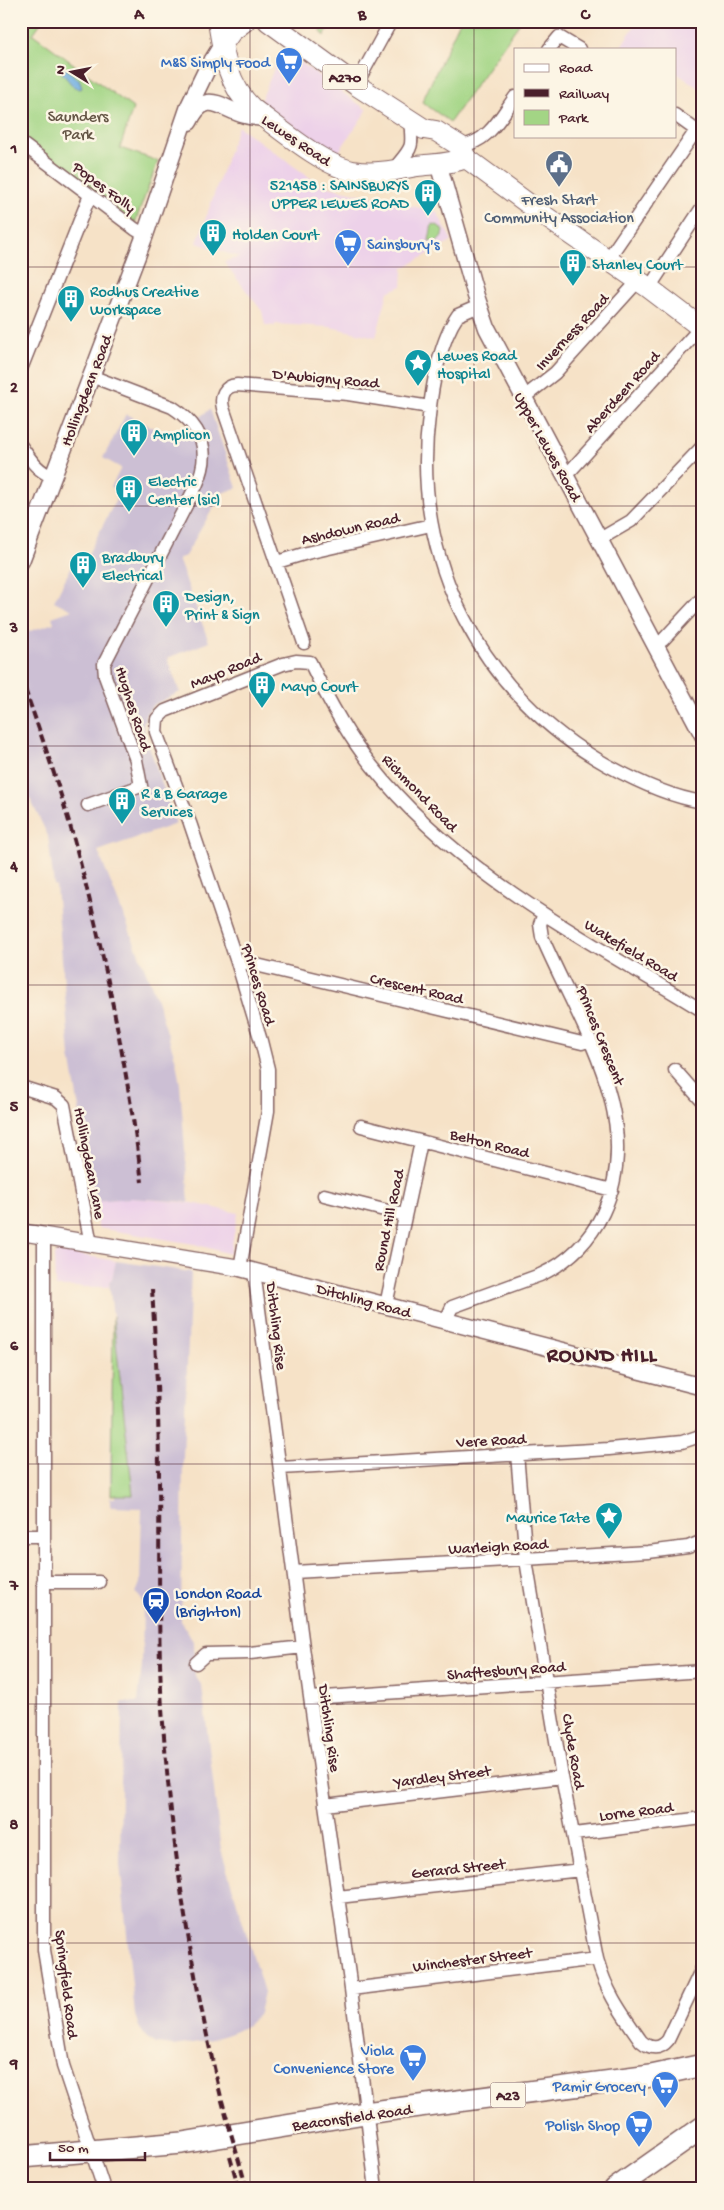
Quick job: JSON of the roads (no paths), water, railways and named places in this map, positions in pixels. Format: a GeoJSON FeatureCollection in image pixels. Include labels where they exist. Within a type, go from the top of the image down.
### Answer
{"type":"FeatureCollection","features":[{"type":"Feature","properties":{"kind":"highway","name":"Beaconsfield Road"},"geometry":{"type":"LineString","coordinates":[[21,2157],[182,2143],[365,2113],[696,2070]]}},
{"type":"Feature","properties":{"kind":"highway"},"geometry":{"type":"LineString","coordinates":[[615,2189],[703,2127]]}},
{"type":"Feature","properties":{"kind":"main road","name":"Lewes Road"},"geometry":{"type":"LineString","coordinates":[[218,21],[230,78],[247,104],[320,156],[345,170],[373,172],[438,163],[453,164],[463,152]]}},
{"type":"Feature","properties":{"kind":"main road"},"geometry":{"type":"LineString","coordinates":[[222,45],[231,32],[245,21]]}},
{"type":"Feature","properties":{"kind":"main road","name":"A270"},"geometry":{"type":"LineString","coordinates":[[268,21],[422,130],[436,131],[549,219],[644,284],[702,328]]}},
{"type":"Feature","properties":{"kind":"main road","name":"Upper Lewes Road"},"geometry":{"type":"LineString","coordinates":[[422,130],[438,163]]}},
{"type":"Feature","properties":{"kind":"street"},"geometry":{"type":"LineString","coordinates":[[356,84],[391,21]]}},
{"type":"Feature","properties":{"kind":"street"},"geometry":{"type":"LineString","coordinates":[[550,48],[559,37],[577,48]]}},
{"type":"Feature","properties":{"kind":"street","name":"Hollingdean Road"},"geometry":{"type":"LineString","coordinates":[[21,561],[145,235],[189,106],[206,71],[222,45]]}},
{"type":"Feature","properties":{"kind":"street"},"geometry":{"type":"LineString","coordinates":[[463,152],[488,134],[514,98]]}},
{"type":"Feature","properties":{"kind":"street"},"geometry":{"type":"LineString","coordinates":[[176,144],[183,137],[197,108],[209,102],[218,103],[244,115],[265,118]]}},
{"type":"Feature","properties":{"kind":"street"},"geometry":{"type":"LineString","coordinates":[[608,259],[695,132],[694,128],[676,116]]}},
{"type":"Feature","properties":{"kind":"street"},"geometry":{"type":"LineString","coordinates":[[393,170],[411,148],[422,130]]}},
{"type":"Feature","properties":{"kind":"street","name":"Popes Folly"},"geometry":{"type":"LineString","coordinates":[[21,143],[135,230],[145,235]]}},
{"type":"Feature","properties":{"kind":"street","name":"Upper Lewes Road"},"geometry":{"type":"LineString","coordinates":[[438,163],[487,328],[655,645],[701,726]]}},
{"type":"Feature","properties":{"kind":"street"},"geometry":{"type":"LineString","coordinates":[[21,369],[90,195]]}},
{"type":"Feature","properties":{"kind":"street","name":"Inverness Road"},"geometry":{"type":"LineString","coordinates":[[523,398],[543,384],[560,368],[644,284],[703,206]]}},
{"type":"Feature","properties":{"kind":"street"},"geometry":{"type":"LineString","coordinates":[[479,306],[462,312],[456,318],[439,365],[430,407],[426,469],[431,526],[441,566],[462,616],[483,651],[521,698],[565,737],[606,764],[653,786],[703,802]]}},
{"type":"Feature","properties":{"kind":"street","name":"Aberdeen Road"},"geometry":{"type":"LineString","coordinates":[[565,475],[702,328]]}},
{"type":"Feature","properties":{"kind":"street","name":"Hughes Road"},"geometry":{"type":"LineString","coordinates":[[88,805],[141,786],[136,760],[105,676],[104,664],[196,486],[202,473],[204,457],[198,431],[183,414],[172,407],[91,376]]}},
{"type":"Feature","properties":{"kind":"street","name":"D'Aubigny Road"},"geometry":{"type":"LineString","coordinates":[[276,562],[223,408],[223,394],[229,387],[237,385],[348,394],[430,407]]}},
{"type":"Feature","properties":{"kind":"street"},"geometry":{"type":"LineString","coordinates":[[21,446],[37,469],[53,477]]}},
{"type":"Feature","properties":{"kind":"street"},"geometry":{"type":"LineString","coordinates":[[600,539],[631,521],[703,446]]}},
{"type":"Feature","properties":{"kind":"street","name":"Ashdown Road"},"geometry":{"type":"LineString","coordinates":[[276,562],[307,553],[431,526]]}},
{"type":"Feature","properties":{"kind":"street"},"geometry":{"type":"LineString","coordinates":[[276,562],[304,643]]}},
{"type":"Feature","properties":{"kind":"street"},"geometry":{"type":"LineString","coordinates":[[655,645],[663,640],[703,597]]}},
{"type":"Feature","properties":{"kind":"street","name":"Mayo Road"},"geometry":{"type":"LineString","coordinates":[[157,719],[165,711],[283,664],[296,661],[310,662]]}},
{"type":"Feature","properties":{"kind":"street","name":"Richmond Road"},"geometry":{"type":"LineString","coordinates":[[310,662],[356,744],[396,794],[442,838],[544,914]]}},
{"type":"Feature","properties":{"kind":"street","name":"Princes Road"},"geometry":{"type":"LineString","coordinates":[[157,719],[156,728],[159,740],[190,823],[238,964],[264,1050],[269,1088],[268,1112],[247,1269]]}},
{"type":"Feature","properties":{"kind":"street","name":"Wakefield Road"},"geometry":{"type":"LineString","coordinates":[[544,914],[703,1011]]}},
{"type":"Feature","properties":{"kind":"street","name":"Princes Crescent"},"geometry":{"type":"LineString","coordinates":[[446,1320],[452,1306],[540,1275],[572,1255],[584,1244],[594,1230],[612,1190],[617,1153],[616,1125],[606,1079],[542,937],[540,924],[544,914]]}},
{"type":"Feature","properties":{"kind":"street","name":"Crescent Road"},"geometry":{"type":"LineString","coordinates":[[238,964],[244,962],[582,1043],[589,1039]]}},
{"type":"Feature","properties":{"kind":"street"},"geometry":{"type":"LineString","coordinates":[[675,1070],[703,1102]]}},
{"type":"Feature","properties":{"kind":"street","name":"Hollingdean Lane"},"geometry":{"type":"LineString","coordinates":[[21,1087],[56,1098],[64,1105],[91,1244]]}},
{"type":"Feature","properties":{"kind":"street","name":"Belton Road"},"geometry":{"type":"LineString","coordinates":[[362,1126],[612,1190]]}},
{"type":"Feature","properties":{"kind":"street","name":"Round Hill Road"},"geometry":{"type":"LineString","coordinates":[[386,1305],[421,1142]]}},
{"type":"Feature","properties":{"kind":"street"},"geometry":{"type":"LineString","coordinates":[[324,1195],[404,1215]]}},
{"type":"Feature","properties":{"kind":"street","name":"Ditchling Road"},"geometry":{"type":"LineString","coordinates":[[21,1232],[247,1269],[703,1387]]}},
{"type":"Feature","properties":{"kind":"street","name":"Springfield Road"},"geometry":{"type":"LineString","coordinates":[[44,1236],[44,1950],[62,2066],[104,2189]]}},
{"type":"Feature","properties":{"kind":"street","name":"Ditchling Rise"},"geometry":{"type":"LineString","coordinates":[[247,1269],[280,1468],[351,1989],[376,2189]]}},
{"type":"Feature","properties":{"kind":"street","name":"Vere Road"},"geometry":{"type":"LineString","coordinates":[[280,1468],[682,1442],[703,1435]]}},
{"type":"Feature","properties":{"kind":"street","name":"Clyde Road"},"geometry":{"type":"LineString","coordinates":[[517,1454],[526,1560],[546,1683],[597,1959],[609,1995],[641,2042],[655,2048],[666,2043],[703,1966]]}},
{"type":"Feature","properties":{"kind":"street"},"geometry":{"type":"LineString","coordinates":[[21,1536],[43,1536]]}},
{"type":"Feature","properties":{"kind":"street","name":"Warleigh Road"},"geometry":{"type":"LineString","coordinates":[[294,1572],[648,1552],[688,1547],[703,1541]]}},
{"type":"Feature","properties":{"kind":"street"},"geometry":{"type":"LineString","coordinates":[[43,1582],[99,1582]]}},
{"type":"Feature","properties":{"kind":"street"},"geometry":{"type":"LineString","coordinates":[[196,1663],[206,1654],[250,1653],[303,1647]]}},
{"type":"Feature","properties":{"kind":"street","name":"Shaftesbury Road"},"geometry":{"type":"LineString","coordinates":[[310,1698],[703,1671]]}},
{"type":"Feature","properties":{"kind":"street","name":"Yardley Street"},"geometry":{"type":"LineString","coordinates":[[326,1804],[562,1777]]}},
{"type":"Feature","properties":{"kind":"street","name":"Lorne Road"},"geometry":{"type":"LineString","coordinates":[[574,1834],[703,1818]]}},
{"type":"Feature","properties":{"kind":"street","name":"Gerard Street"},"geometry":{"type":"LineString","coordinates":[[338,1897],[581,1870]]}},
{"type":"Feature","properties":{"kind":"street","name":"Winchester Street"},"geometry":{"type":"LineString","coordinates":[[351,1989],[597,1959]]}},
{"type":"Feature","properties":{"kind":"water"},"geometry":{"type":"Polygon","coordinates":[[[64,67],[79,80],[82,88],[79,89],[73,86],[62,73],[64,67]]]}},
{"type":"Feature","properties":{"kind":"railway"},"geometry":{"type":"LineString","coordinates":[[21,678],[61,795],[91,905],[116,1023],[142,1182]]}},
{"type":"Feature","properties":{"kind":"railway"},"geometry":{"type":"LineString","coordinates":[[152,1289],[158,1433],[160,1662],[167,1770],[177,1864],[192,1958],[210,2051],[247,2189]]}},
{"type":"Feature","properties":{"kind":"railway"},"geometry":{"type":"LineString","coordinates":[[230,2157],[239,2189]]}},
{"type":"Feature","properties":{"kind":"place","name":"M&S Simply Food"},"geometry":{"type":"Point","coordinates":[289,85]}},
{"type":"Feature","properties":{"kind":"place","name":"Fresh Start Community Association"},"geometry":{"type":"Point","coordinates":[559,188]}},
{"type":"Feature","properties":{"kind":"place","name":"521458 : SAINSBURYS UPPER LEWES ROAD"},"geometry":{"type":"Point","coordinates":[428,217]}},
{"type":"Feature","properties":{"kind":"place","name":"Holden Court"},"geometry":{"type":"Point","coordinates":[213,257]}},
{"type":"Feature","properties":{"kind":"place","name":"Sainsbury's"},"geometry":{"type":"Point","coordinates":[348,267]}},
{"type":"Feature","properties":{"kind":"place","name":"Stanley Court"},"geometry":{"type":"Point","coordinates":[573,287]}},
{"type":"Feature","properties":{"kind":"place","name":"Rodhus Creative Workspace"},"geometry":{"type":"Point","coordinates":[71,323]}},
{"type":"Feature","properties":{"kind":"place","name":"Lewes Road Hospital"},"geometry":{"type":"Point","coordinates":[418,387]}},
{"type":"Feature","properties":{"kind":"place","name":"Amplicon"},"geometry":{"type":"Point","coordinates":[134,457]}},
{"type":"Feature","properties":{"kind":"place","name":"Electric Center (sic)"},"geometry":{"type":"Point","coordinates":[129,513]}},
{"type":"Feature","properties":{"kind":"place","name":"Bradbury Electrical"},"geometry":{"type":"Point","coordinates":[83,589]}},
{"type":"Feature","properties":{"kind":"place","name":"Design, Print & Sign"},"geometry":{"type":"Point","coordinates":[166,628]}},
{"type":"Feature","properties":{"kind":"place","name":"Mayo Court"},"geometry":{"type":"Point","coordinates":[262,709]}},
{"type":"Feature","properties":{"kind":"place","name":"R & B Garage Services"},"geometry":{"type":"Point","coordinates":[122,825]}},
{"type":"Feature","properties":{"kind":"place","name":"Maurice Tate"},"geometry":{"type":"Point","coordinates":[609,1540]}},
{"type":"Feature","properties":{"kind":"place","name":"London Road (Brighton)"},"geometry":{"type":"Point","coordinates":[156,1625]}},
{"type":"Feature","properties":{"kind":"place","name":"Viola Convenience Store"},"geometry":{"type":"Point","coordinates":[413,2082]}},
{"type":"Feature","properties":{"kind":"place","name":"Pamir Grocery"},"geometry":{"type":"Point","coordinates":[665,2109]}},
{"type":"Feature","properties":{"kind":"place","name":"Polish Shop"},"geometry":{"type":"Point","coordinates":[639,2148]}},
{"type":"Feature","properties":{"kind":"district","name":"ROUND HILL"},"geometry":{"type":"Point","coordinates":[602,1354]}},
{"type":"Feature","properties":{"kind":"park label","name":"Saunders Park"},"geometry":{"type":"Point","coordinates":[78,124]}}]}
